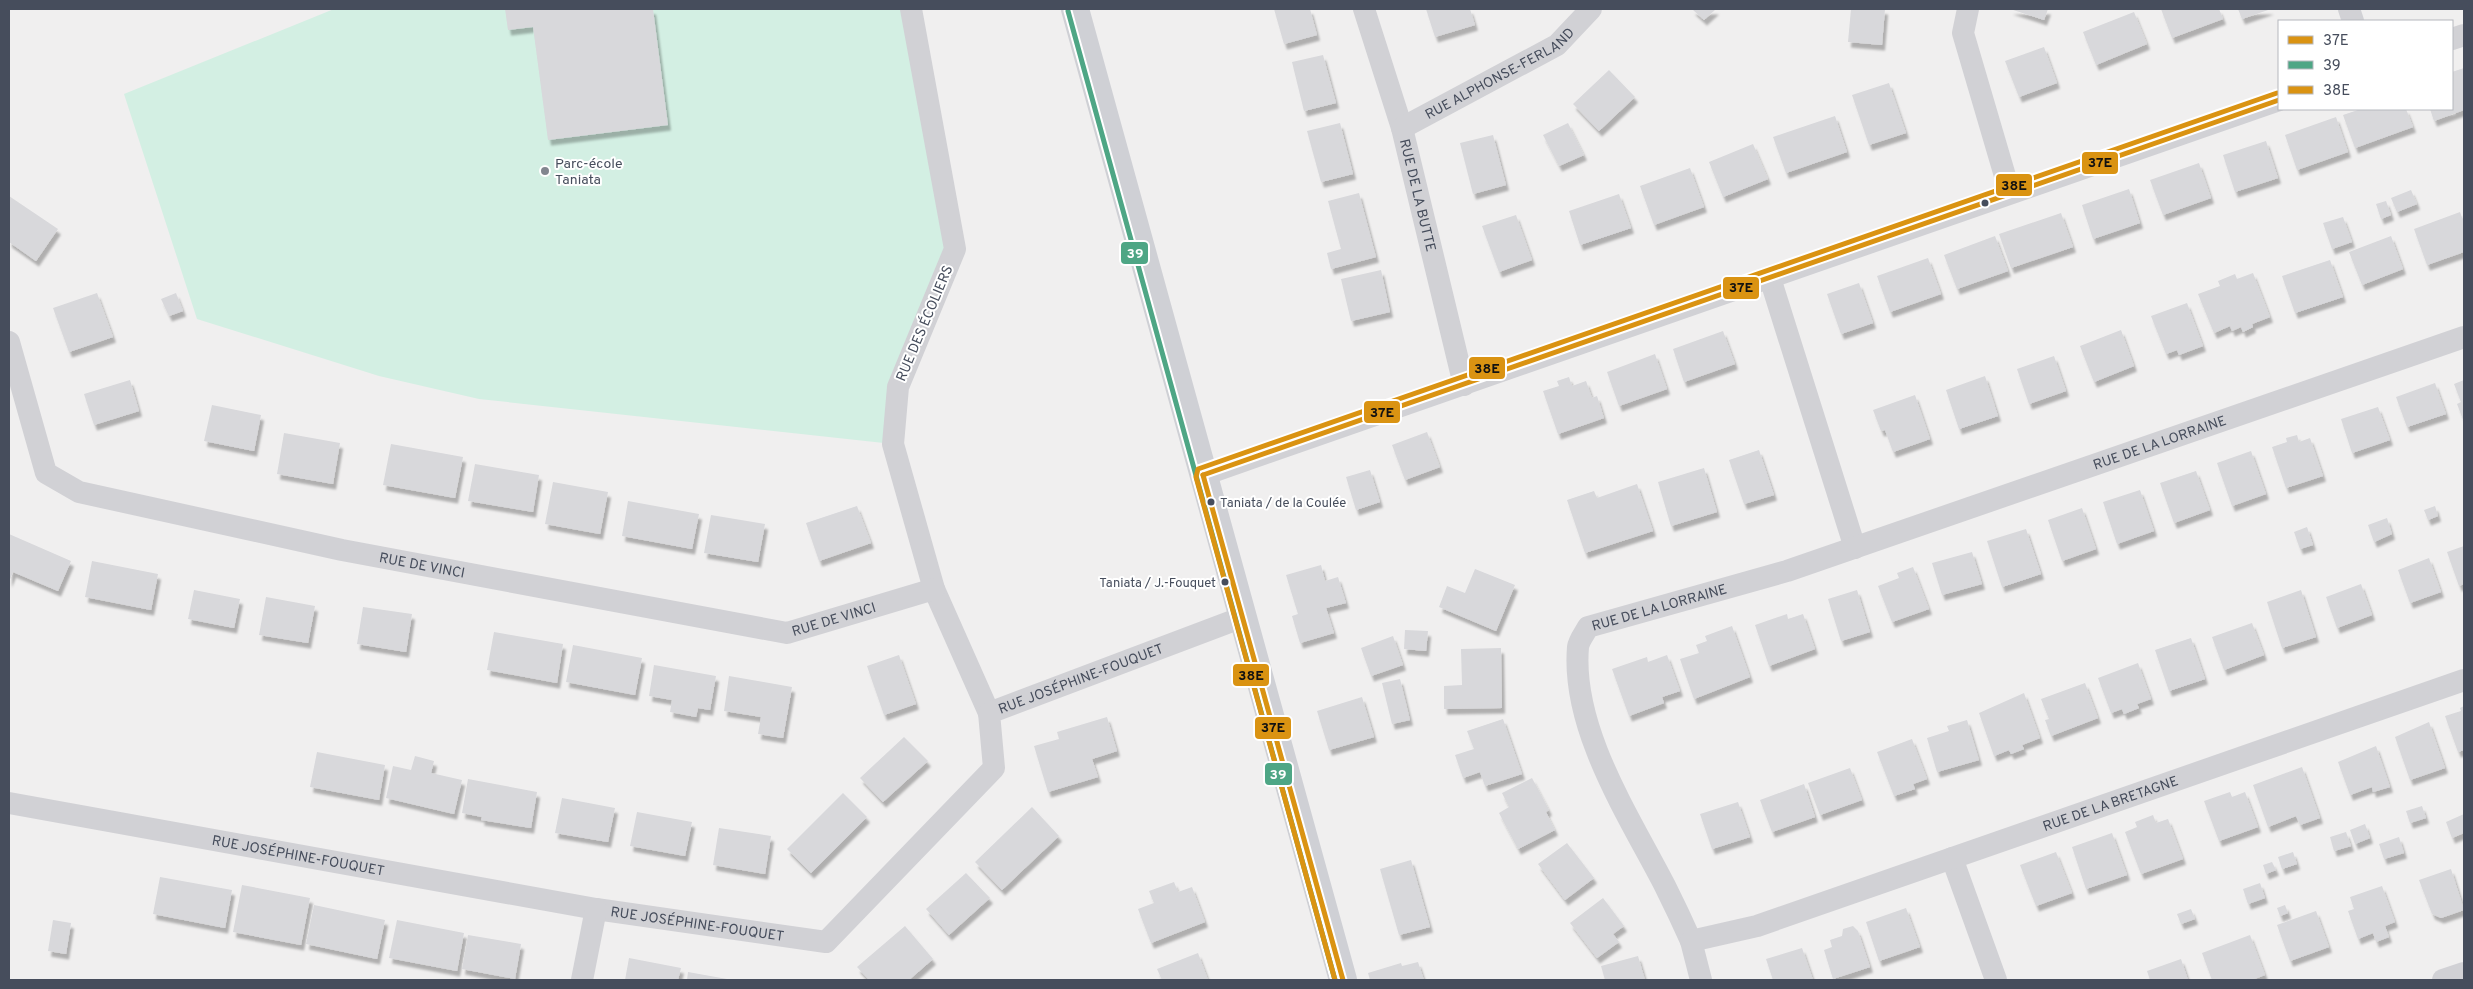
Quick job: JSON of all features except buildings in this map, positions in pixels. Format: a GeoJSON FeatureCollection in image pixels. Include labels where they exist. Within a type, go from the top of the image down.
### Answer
{"type":"FeatureCollection","features":[{"type":"Feature","properties":{"kind":"main road"},"geometry":{"type":"LineString","coordinates":[[1075,9],[1343,980]]}},
{"type":"Feature","properties":{"kind":"street","name":"RUE DES ÉCOLIERS"},"geometry":{"type":"LineString","coordinates":[[911,9],[955,249],[898,387],[893,444],[934,589],[989,713]]}},
{"type":"Feature","properties":{"kind":"street","name":"RUE DE LA BUTTE"},"geometry":{"type":"LineString","coordinates":[[1364,9],[1402,128],[1464,384]]}},
{"type":"Feature","properties":{"kind":"street","name":"RUE ALPHONSE-FERLAND"},"geometry":{"type":"LineString","coordinates":[[1402,128],[1557,45],[1591,9]]}},
{"type":"Feature","properties":{"kind":"street"},"geometry":{"type":"LineString","coordinates":[[1968,9],[1963,33],[2010,194]]}},
{"type":"Feature","properties":{"kind":"street"},"geometry":{"type":"LineString","coordinates":[[1203,476],[2278,100]]}},
{"type":"Feature","properties":{"kind":"street"},"geometry":{"type":"LineString","coordinates":[[1770,278],[1855,548]]}},
{"type":"Feature","properties":{"kind":"street","name":"RUE DE LA LORRAINE"},"geometry":{"type":"LineString","coordinates":[[1701,980],[1691,941],[1632,826],[1598,752],[1585,713],[1578,645],[1588,627],[1787,571],[2464,337]]}},
{"type":"Feature","properties":{"kind":"street","name":"RUE DE VINCI"},"geometry":{"type":"LineString","coordinates":[[9,342],[46,473],[79,492],[342,550],[787,633],[934,589]]}},
{"type":"Feature","properties":{"kind":"street","name":"RUE JOSÉPHINE-FOUQUET"},"geometry":{"type":"LineString","coordinates":[[9,803],[596,909],[826,942],[994,768],[989,713],[1243,617]]}},
{"type":"Feature","properties":{"kind":"street","name":"RUE DE LA BRETAGNE"},"geometry":{"type":"LineString","coordinates":[[1691,941],[1757,926],[2464,680]]}},
{"type":"Feature","properties":{"kind":"street"},"geometry":{"type":"LineString","coordinates":[[1952,858],[1996,980]]}},
{"type":"Feature","properties":{"kind":"street"},"geometry":{"type":"LineString","coordinates":[[582,980],[596,909]]}},
{"type":"Feature","properties":{"kind":"street"},"geometry":{"type":"LineString","coordinates":[[2443,980],[2464,973]]}},
{"type":"Feature","properties":{"kind":"green space","name":"Parc-école Taniata"},"geometry":{"type":"Polygon","coordinates":[[[334,9],[911,9],[955,249],[898,387],[893,444],[479,399],[379,376],[197,319],[124,94],[334,9]]]}},
{"type":"Feature","properties":{"kind":"transit line","name":"39"},"geometry":{"type":"LineString","coordinates":[[1068,11],[1335,980]]}},
{"type":"Feature","properties":{"kind":"transit line","name":"38E"},"geometry":{"type":"LineString","coordinates":[[1335,980],[1196,477],[1198,469],[2277,93]]}},
{"type":"Feature","properties":{"kind":"transit line","name":"37E"},"geometry":{"type":"LineString","coordinates":[[1203,475],[2278,100]]}},
{"type":"Feature","properties":{"kind":"transit line","name":"37E"},"geometry":{"type":"LineString","coordinates":[[1203,475],[1343,980]]}},
{"type":"Feature","properties":{"kind":"place","name":"Parc-école Taniata"},"geometry":{"type":"Point","coordinates":[545,171]}},
{"type":"Feature","properties":{"kind":"place","name":"Taniata / de la Coulée"},"geometry":{"type":"Point","coordinates":[1211,502]}},
{"type":"Feature","properties":{"kind":"place","name":"Taniata / J.-Fouquet"},"geometry":{"type":"Point","coordinates":[1225,582]}}]}
